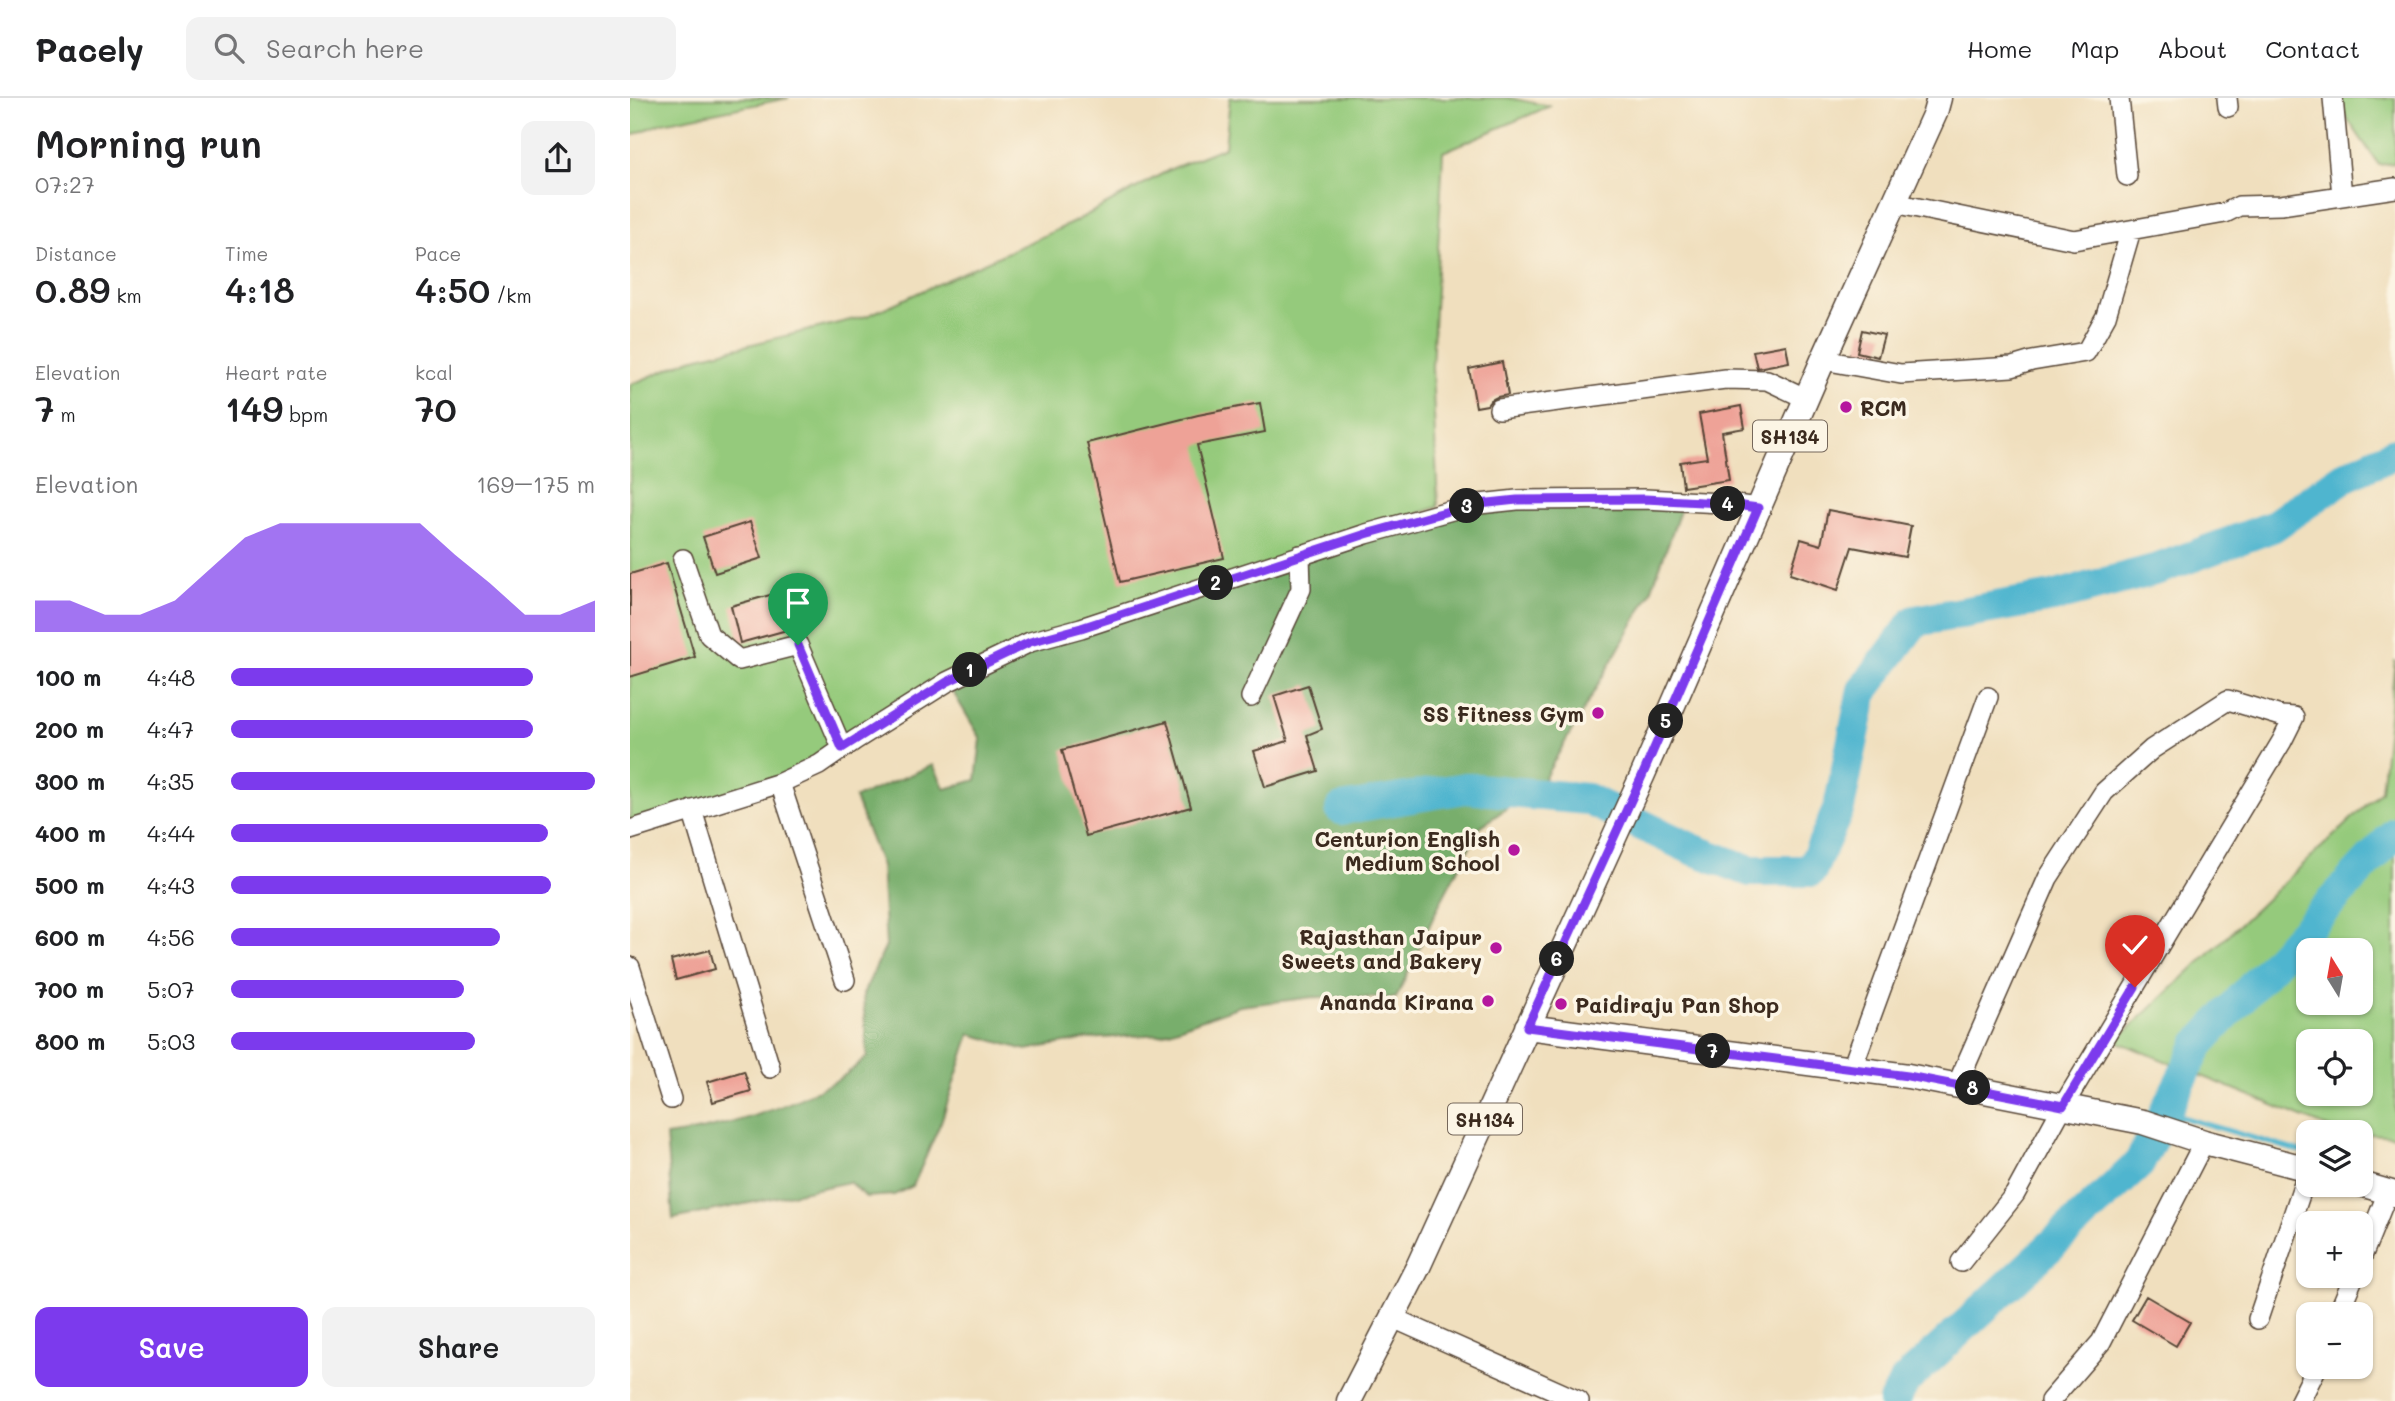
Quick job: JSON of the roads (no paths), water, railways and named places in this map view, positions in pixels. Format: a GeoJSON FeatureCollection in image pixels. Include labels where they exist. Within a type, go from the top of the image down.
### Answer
{"type":"FeatureCollection","features":[{"type":"Feature","properties":{"kind":"main road","name":"SH134"},"geometry":{"type":"LineString","coordinates":[[1349,1401],[1393,1318],[1643,774],[1758,508],[1935,113],[1939,98]]}},
{"type":"Feature","properties":{"kind":"main road"},"geometry":{"type":"LineString","coordinates":[[1527,1027],[1852,1068],[1957,1085],[2143,1122],[2296,1167]]}},
{"type":"Feature","properties":{"kind":"main road"},"geometry":{"type":"LineString","coordinates":[[2373,1188],[2391,1193]]}},
{"type":"Feature","properties":{"kind":"street"},"geometry":{"type":"LineString","coordinates":[[2119,98],[2127,176]]}},
{"type":"Feature","properties":{"kind":"street"},"geometry":{"type":"LineString","coordinates":[[2333,98],[2342,196]]}},
{"type":"Feature","properties":{"kind":"street"},"geometry":{"type":"LineString","coordinates":[[1894,203],[2074,240],[2225,213],[2239,206],[2281,205],[2395,188]]}},
{"type":"Feature","properties":{"kind":"street"},"geometry":{"type":"LineString","coordinates":[[1824,360],[1901,374],[2012,368],[2032,361],[2086,352],[2106,316],[2131,230]]}},
{"type":"Feature","properties":{"kind":"street"},"geometry":{"type":"LineString","coordinates":[[1499,409],[1725,379],[1767,380],[1807,399]]}},
{"type":"Feature","properties":{"kind":"street"},"geometry":{"type":"LineString","coordinates":[[630,830],[780,783],[820,765],[842,748],[947,682],[1030,642],[1081,628],[1300,555],[1470,505],[1645,499],[1758,508]]}},
{"type":"Feature","properties":{"kind":"street"},"geometry":{"type":"LineString","coordinates":[[1251,697],[1301,589],[1300,555]]}},
{"type":"Feature","properties":{"kind":"street"},"geometry":{"type":"LineString","coordinates":[[683,559],[709,635],[739,660],[798,645],[842,748]]}},
{"type":"Feature","properties":{"kind":"street"},"geometry":{"type":"LineString","coordinates":[[1852,1068],[1988,697]]}},
{"type":"Feature","properties":{"kind":"street"},"geometry":{"type":"LineString","coordinates":[[1957,1085],[2048,878],[2104,792],[2152,749],[2228,700],[2281,716],[2294,717],[2063,1106],[2015,1194],[1961,1262]]}},
{"type":"Feature","properties":{"kind":"street"},"geometry":{"type":"LineString","coordinates":[[780,783],[845,980]]}},
{"type":"Feature","properties":{"kind":"street"},"geometry":{"type":"LineString","coordinates":[[692,810],[770,1068]]}},
{"type":"Feature","properties":{"kind":"street"},"geometry":{"type":"LineString","coordinates":[[630,967],[671,1099]]}},
{"type":"Feature","properties":{"kind":"street"},"geometry":{"type":"LineString","coordinates":[[2050,1401],[2101,1342],[2204,1142]]}},
{"type":"Feature","properties":{"kind":"street"},"geometry":{"type":"LineString","coordinates":[[2373,1233],[2391,1193]]}},
{"type":"Feature","properties":{"kind":"street"},"geometry":{"type":"LineString","coordinates":[[2258,1319],[2299,1197]]}},
{"type":"Feature","properties":{"kind":"street"},"geometry":{"type":"LineString","coordinates":[[1393,1318],[1579,1401]]}},
{"type":"Feature","properties":{"kind":"street"},"geometry":{"type":"LineString","coordinates":[[2300,1401],[2311,1379]]}},
{"type":"Feature","properties":{"kind":"waterway"},"geometry":{"type":"LineString","coordinates":[[1341,809],[1465,788],[1587,799],[1692,849],[1750,871],[1811,871],[1839,808],[1863,690],[1915,621],[2053,597],[2158,569],[2272,527],[2344,477],[2395,453]]}},
{"type":"Feature","properties":{"kind":"waterway"},"geometry":{"type":"LineString","coordinates":[[1894,1401],[1905,1381],[2139,1164],[2199,1044],[2395,833]]}},
{"type":"Feature","properties":{"kind":"waterway"},"geometry":{"type":"LineString","coordinates":[[2165,1112],[2296,1150]]}},
{"type":"Feature","properties":{"kind":"waterway"},"geometry":{"type":"LineString","coordinates":[[2373,1172],[2395,1178]]}},
{"type":"Feature","properties":{"kind":"place","name":"RCM"},"geometry":{"type":"Point","coordinates":[1846,407]}},
{"type":"Feature","properties":{"kind":"place","name":"SS Fitness Gym"},"geometry":{"type":"Point","coordinates":[1598,713]}},
{"type":"Feature","properties":{"kind":"place","name":"Centurion English Medium School"},"geometry":{"type":"Point","coordinates":[1514,850]}},
{"type":"Feature","properties":{"kind":"place","name":"Rajasthan Jaipur Sweets and Bakery"},"geometry":{"type":"Point","coordinates":[1496,948]}},
{"type":"Feature","properties":{"kind":"place","name":"Ananda Kirana"},"geometry":{"type":"Point","coordinates":[1488,1001]}},
{"type":"Feature","properties":{"kind":"place","name":"Paidiraju Pan Shop"},"geometry":{"type":"Point","coordinates":[1561,1004]}}]}
